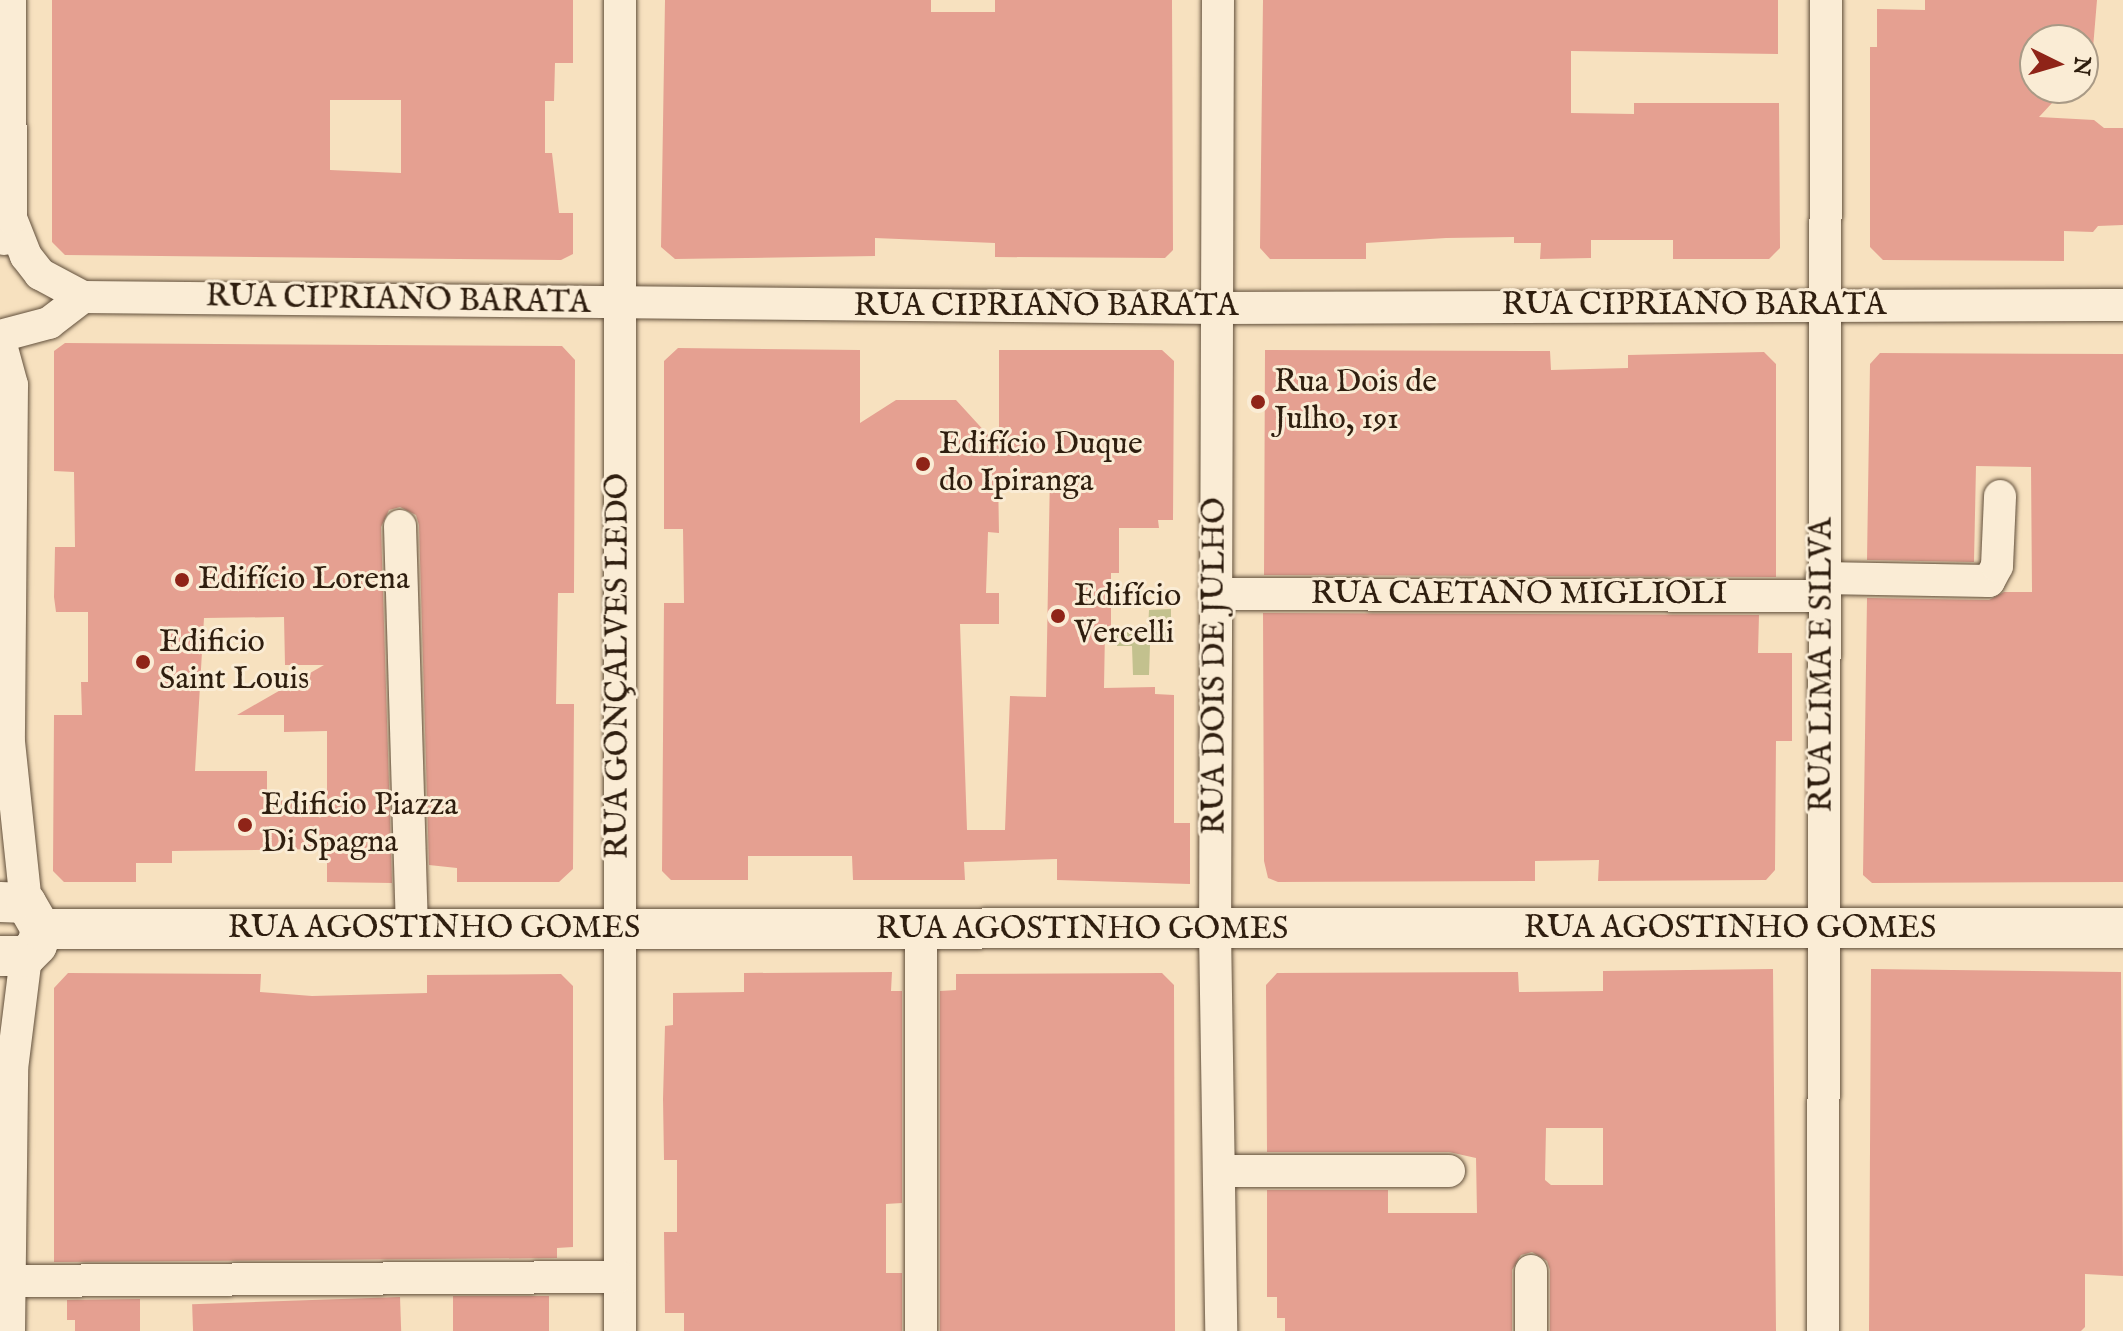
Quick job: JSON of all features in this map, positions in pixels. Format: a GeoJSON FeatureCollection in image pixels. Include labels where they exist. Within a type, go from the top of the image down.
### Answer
{"type":"FeatureCollection","features":[{"type":"Feature","properties":{"kind":"street"},"geometry":{"type":"LineString","coordinates":[[0,249],[11,218],[10,0]]}},
{"type":"Feature","properties":{"kind":"street","name":"RUA GONÇALVES LEDO"},"geometry":{"type":"LineString","coordinates":[[620,0],[620,1331]]}},
{"type":"Feature","properties":{"kind":"street","name":"RUA DOIS DE JULHO"},"geometry":{"type":"LineString","coordinates":[[1218,0],[1215,930],[1221,1331]]}},
{"type":"Feature","properties":{"kind":"street","name":"RUA LIMA E SILVA"},"geometry":{"type":"LineString","coordinates":[[1823,1331],[1822,587],[1826,0]]}},
{"type":"Feature","properties":{"kind":"street","name":"RUA CIPRIANO BARATA"},"geometry":{"type":"LineString","coordinates":[[11,218],[26,256],[40,274],[83,297],[1218,308],[2123,305]]}},
{"type":"Feature","properties":{"kind":"street"},"geometry":{"type":"LineString","coordinates":[[9,1331],[12,1069],[19,929],[9,742],[10,336],[83,297]]}},
{"type":"Feature","properties":{"kind":"street","name":"RUA CAETANO MIGLIOLI"},"geometry":{"type":"LineString","coordinates":[[1215,594],[1822,587],[1989,581],[1997,566],[2000,496]]}},
{"type":"Feature","properties":{"kind":"street"},"geometry":{"type":"LineString","coordinates":[[400,526],[412,929]]}},
{"type":"Feature","properties":{"kind":"street"},"geometry":{"type":"LineString","coordinates":[[0,817],[9,742]]}},
{"type":"Feature","properties":{"kind":"street","name":"RUA AGOSTINHO GOMES"},"geometry":{"type":"LineString","coordinates":[[19,929],[2123,928]]}},
{"type":"Feature","properties":{"kind":"street"},"geometry":{"type":"LineString","coordinates":[[921,930],[921,1331]]}},
{"type":"Feature","properties":{"kind":"street"},"geometry":{"type":"LineString","coordinates":[[0,1020],[12,1069]]}},
{"type":"Feature","properties":{"kind":"street"},"geometry":{"type":"LineString","coordinates":[[1219,1171],[1449,1171]]}},
{"type":"Feature","properties":{"kind":"street"},"geometry":{"type":"LineString","coordinates":[[1531,1271],[1531,1331]]}},
{"type":"Feature","properties":{"kind":"street"},"geometry":{"type":"LineString","coordinates":[[8,1281],[619,1277]]}},
{"type":"Feature","properties":{"kind":"shaded area"},"geometry":{"type":"Polygon","coordinates":[[[1171,609],[1171,645],[1150,645],[1149,675],[1133,675],[1132,646],[1117,646],[1117,629],[1148,629],[1149,610],[1171,609]]]}},
{"type":"Feature","properties":{"kind":"building"},"geometry":{"type":"Polygon","coordinates":[[[52,0],[573,0],[573,63],[555,63],[554,101],[545,101],[545,153],[552,153],[559,213],[573,213],[573,254],[561,260],[65,255],[52,242],[52,0]],[[330,100],[330,170],[401,173],[401,100],[330,100]]]}},
{"type":"Feature","properties":{"kind":"building"},"geometry":{"type":"Polygon","coordinates":[[[665,0],[931,0],[931,12],[995,12],[995,0],[1172,0],[1173,250],[1165,258],[995,257],[995,243],[875,238],[875,256],[675,259],[661,247],[665,0]]]}},
{"type":"Feature","properties":{"kind":"building"},"geometry":{"type":"Polygon","coordinates":[[[1263,0],[1778,0],[1778,54],[1571,51],[1571,113],[1634,114],[1634,103],[1779,103],[1780,248],[1769,259],[1673,259],[1673,240],[1591,240],[1591,258],[1540,259],[1541,243],[1514,243],[1514,237],[1446,238],[1366,243],[1366,259],[1270,259],[1260,248],[1263,0]]]}},
{"type":"Feature","properties":{"kind":"building"},"geometry":{"type":"Polygon","coordinates":[[[1925,0],[2097,0],[2095,24],[2019,24],[2019,104],[2051,104],[2039,117],[2094,120],[2104,128],[2123,128],[2123,225],[2098,226],[2093,232],[2064,231],[2064,261],[1883,260],[1870,247],[1870,47],[1877,47],[1877,9],[1925,10],[1925,0]]]}},
{"type":"Feature","properties":{"kind":"building"},"geometry":{"type":"Polygon","coordinates":[[[65,343],[562,346],[575,360],[574,593],[558,593],[556,704],[574,704],[573,869],[559,882],[457,882],[457,868],[429,865],[419,525],[416,515],[400,507],[389,510],[381,527],[392,883],[327,882],[327,849],[172,851],[172,863],[136,863],[136,882],[64,882],[53,871],[54,715],[82,715],[81,682],[88,682],[88,612],[56,612],[54,597],[55,547],[75,547],[74,472],[54,471],[54,351],[65,343]],[[284,617],[204,618],[195,771],[267,771],[267,800],[327,800],[327,731],[284,732],[284,715],[237,715],[324,665],[285,665],[284,617]]]}},
{"type":"Feature","properties":{"kind":"building"},"geometry":{"type":"Polygon","coordinates":[[[678,348],[860,350],[860,423],[896,400],[956,400],[999,447],[999,350],[1162,350],[1174,361],[1173,520],[1158,520],[1159,528],[1119,528],[1119,573],[1111,573],[1111,630],[1105,630],[1104,688],[1155,687],[1155,694],[1174,695],[1174,823],[1190,823],[1190,884],[1057,880],[1057,859],[964,862],[965,880],[853,880],[852,856],[748,856],[748,880],[671,880],[662,871],[664,603],[684,603],[683,529],[664,529],[664,361],[678,348]],[[998,473],[999,533],[988,532],[986,593],[999,593],[999,624],[960,624],[967,830],[1005,830],[1010,696],[1046,697],[1050,473],[998,473]]]}},
{"type":"Feature","properties":{"kind":"building"},"geometry":{"type":"Polygon","coordinates":[[[1265,350],[1550,351],[1551,370],[1628,368],[1628,355],[1764,352],[1776,364],[1776,577],[1264,575],[1265,350]]]}},
{"type":"Feature","properties":{"kind":"building"},"geometry":{"type":"Polygon","coordinates":[[[1880,353],[2123,354],[2123,882],[1872,883],[1863,875],[1867,598],[1989,600],[2004,592],[2032,592],[2031,467],[1976,466],[1974,562],[1867,560],[1870,364],[1880,353]]]}},
{"type":"Feature","properties":{"kind":"building"},"geometry":{"type":"Polygon","coordinates":[[[1263,613],[1759,615],[1758,653],[1792,653],[1792,741],[1776,741],[1775,870],[1766,880],[1598,881],[1599,860],[1535,861],[1535,881],[1278,882],[1268,878],[1264,861],[1263,613]]]}},
{"type":"Feature","properties":{"kind":"building"},"geometry":{"type":"Polygon","coordinates":[[[1773,969],[1776,1331],[1550,1331],[1550,1270],[1547,1261],[1532,1252],[1521,1255],[1512,1270],[1512,1331],[1285,1331],[1285,1318],[1277,1318],[1277,1297],[1267,1297],[1267,1190],[1388,1190],[1388,1213],[1477,1213],[1476,1158],[1449,1152],[1267,1152],[1266,985],[1277,973],[1518,972],[1519,992],[1603,991],[1603,971],[1773,969]],[[1546,1128],[1545,1180],[1551,1185],[1603,1185],[1603,1128],[1546,1128]]]}},
{"type":"Feature","properties":{"kind":"building"},"geometry":{"type":"Polygon","coordinates":[[[1871,969],[2121,972],[2123,1276],[2085,1274],[2085,1327],[2081,1331],[1869,1331],[1871,969]]]}},
{"type":"Feature","properties":{"kind":"building"},"geometry":{"type":"Polygon","coordinates":[[[892,972],[891,991],[902,991],[902,1203],[886,1204],[886,1273],[902,1273],[902,1331],[684,1331],[684,1313],[665,1313],[664,1232],[677,1232],[677,1160],[664,1160],[665,1026],[673,1025],[673,993],[744,992],[744,973],[892,972]]]}},
{"type":"Feature","properties":{"kind":"building"},"geometry":{"type":"Polygon","coordinates":[[[68,973],[261,974],[260,992],[312,996],[427,993],[427,975],[561,974],[573,986],[573,1247],[557,1248],[557,1258],[54,1262],[54,988],[68,973]]]}},
{"type":"Feature","properties":{"kind":"building"},"geometry":{"type":"Polygon","coordinates":[[[1162,973],[1174,985],[1175,1331],[940,1331],[940,991],[956,990],[956,974],[1162,973]]]}},
{"type":"Feature","properties":{"kind":"building"},"geometry":{"type":"Polygon","coordinates":[[[453,1296],[549,1296],[549,1331],[453,1331],[453,1296]]]}},
{"type":"Feature","properties":{"kind":"building"},"geometry":{"type":"Polygon","coordinates":[[[400,1297],[401,1331],[193,1331],[192,1304],[400,1297]]]}},
{"type":"Feature","properties":{"kind":"building"},"geometry":{"type":"Polygon","coordinates":[[[140,1299],[140,1331],[75,1331],[75,1320],[67,1320],[67,1300],[140,1299]]]}},
{"type":"Feature","properties":{"kind":"place","name":"Rua Dois de Julho, 191"},"geometry":{"type":"Point","coordinates":[1258,402]}},
{"type":"Feature","properties":{"kind":"place","name":"Edifício Duque do Ipiranga"},"geometry":{"type":"Point","coordinates":[923,464]}},
{"type":"Feature","properties":{"kind":"place","name":"Edifício Lorena"},"geometry":{"type":"Point","coordinates":[182,580]}},
{"type":"Feature","properties":{"kind":"place","name":"Edifício Vercelli"},"geometry":{"type":"Point","coordinates":[1058,616]}},
{"type":"Feature","properties":{"kind":"place","name":"Edificio Saint Louis"},"geometry":{"type":"Point","coordinates":[143,662]}},
{"type":"Feature","properties":{"kind":"place","name":"Edificio Piazza Di Spagna"},"geometry":{"type":"Point","coordinates":[245,825]}}]}
